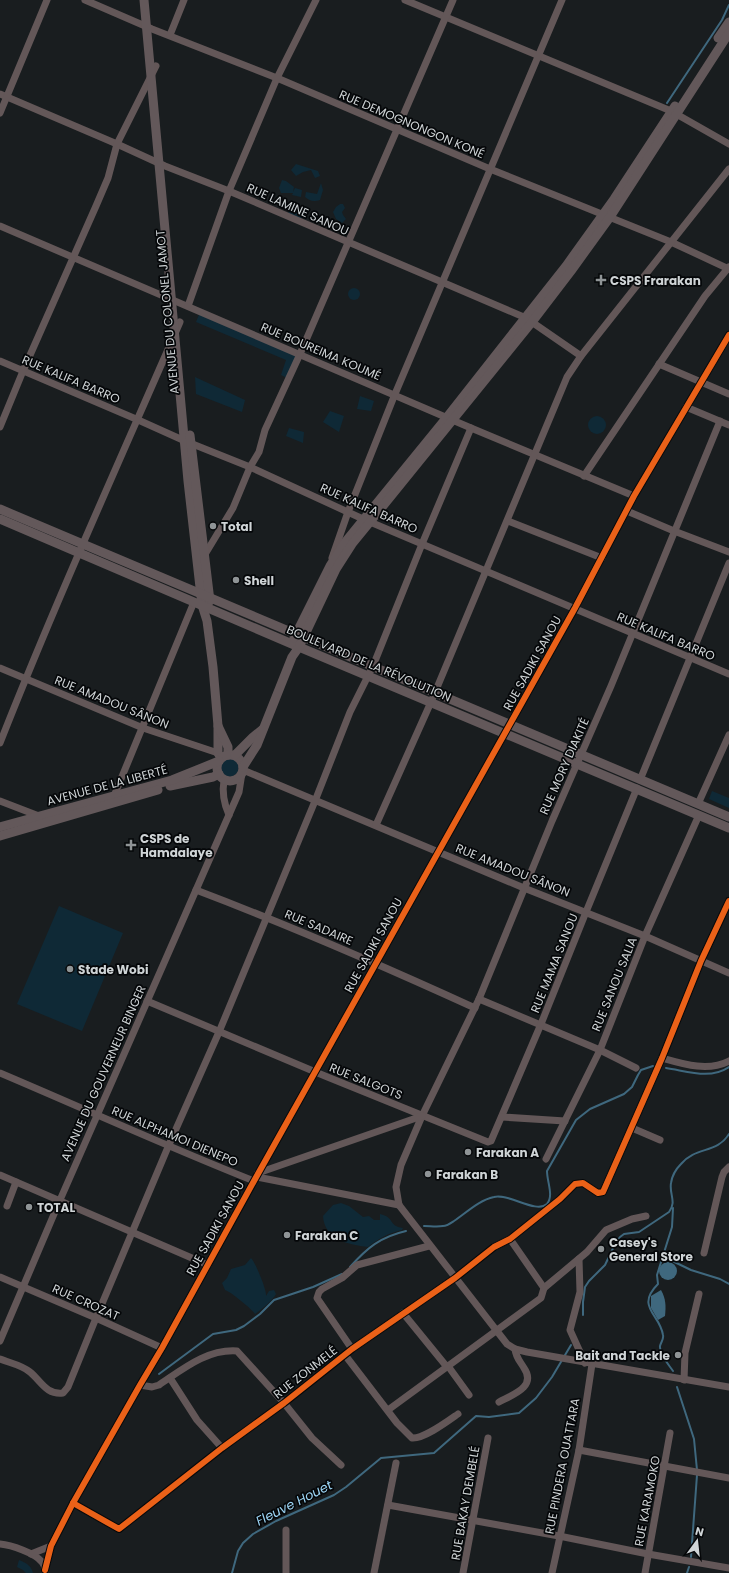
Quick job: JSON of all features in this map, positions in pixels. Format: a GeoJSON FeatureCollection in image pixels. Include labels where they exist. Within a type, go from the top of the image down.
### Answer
{"type":"FeatureCollection","features":[{"type":"Feature","properties":{"kind":"main road","name":"AVENUE DU COLONEL JAMOT"},"geometry":{"type":"LineString","coordinates":[[144,0],[156,66],[162,165]]}},
{"type":"Feature","properties":{"kind":"main road","name":"AVENUE DU COLONEL JAMOT"},"geometry":{"type":"LineString","coordinates":[[150,0],[151,78],[162,165],[175,301],[175,332],[200,558],[205,595],[211,609],[207,621]]}},
{"type":"Feature","properties":{"kind":"main road"},"geometry":{"type":"LineString","coordinates":[[296,646],[330,566],[346,541],[367,520],[450,419],[529,320],[566,266],[607,216],[674,112],[729,22]]}},
{"type":"Feature","properties":{"kind":"main road"},"geometry":{"type":"LineString","coordinates":[[674,112],[729,33]]}},
{"type":"Feature","properties":{"kind":"main road","name":"AVENUE DU COLONEL JAMOT"},"geometry":{"type":"LineString","coordinates":[[175,301],[180,322],[188,442]]}},
{"type":"Feature","properties":{"kind":"main road","name":"BOULEVARD DE LA RÉVOLUTION"},"geometry":{"type":"LineString","coordinates":[[0,509],[198,603],[296,646],[431,702],[581,755],[699,815],[729,828]]}},
{"type":"Feature","properties":{"kind":"main road","name":"BOULEVARD DE LA RÉVOLUTION"},"geometry":{"type":"LineString","coordinates":[[0,519],[82,548],[205,595],[436,692],[577,764],[698,804],[729,817]]}},
{"type":"Feature","properties":{"kind":"main road"},"geometry":{"type":"LineString","coordinates":[[300,635],[336,569],[367,520]]}},
{"type":"Feature","properties":{"kind":"main road","name":"AVENUE DU COLONEL JAMOT"},"geometry":{"type":"LineString","coordinates":[[205,595],[198,603],[207,621],[218,726],[228,747],[224,757]]}},
{"type":"Feature","properties":{"kind":"main road","name":"AVENUE DU GOUVERNEUR BINGER"},"geometry":{"type":"LineString","coordinates":[[243,770],[257,745],[296,646]]}},
{"type":"Feature","properties":{"kind":"main road","name":"AVENUE DU GOUVERNEUR BINGER"},"geometry":{"type":"LineString","coordinates":[[224,757],[264,728]]}},
{"type":"Feature","properties":{"kind":"main road"},"geometry":{"type":"LineString","coordinates":[[224,757],[240,759],[243,770],[236,780],[230,781],[221,777],[217,768],[224,757]]}},
{"type":"Feature","properties":{"kind":"main road","name":"AVENUE DE LA LIBERTÉ"},"geometry":{"type":"LineString","coordinates":[[0,827],[172,780],[224,757]]}},
{"type":"Feature","properties":{"kind":"main road","name":"AVENUE DE LA LIBERTÉ"},"geometry":{"type":"LineString","coordinates":[[0,836],[172,786],[212,777],[221,777]]}},
{"type":"Feature","properties":{"kind":"street"},"geometry":{"type":"LineString","coordinates":[[0,113],[3,95],[47,0]]}},
{"type":"Feature","properties":{"kind":"street","name":"RUE DEMOGNONGON KONÉ"},"geometry":{"type":"LineString","coordinates":[[85,0],[150,28],[277,78],[397,130],[671,242],[729,268]]}},
{"type":"Feature","properties":{"kind":"street"},"geometry":{"type":"LineString","coordinates":[[170,35],[184,0]]}},
{"type":"Feature","properties":{"kind":"street"},"geometry":{"type":"LineString","coordinates":[[188,306],[229,191],[277,78],[316,0]]}},
{"type":"Feature","properties":{"kind":"street"},"geometry":{"type":"LineString","coordinates":[[405,0],[674,112],[729,144]]}},
{"type":"Feature","properties":{"kind":"street"},"geometry":{"type":"LineString","coordinates":[[200,558],[233,508],[250,467],[259,452],[265,430],[300,354],[453,0]]}},
{"type":"Feature","properties":{"kind":"street"},"geometry":{"type":"LineString","coordinates":[[330,566],[348,512],[395,394],[562,0]]}},
{"type":"Feature","properties":{"kind":"street"},"geometry":{"type":"LineString","coordinates":[[0,427],[108,178],[118,144],[156,66]]}},
{"type":"Feature","properties":{"kind":"street","name":"RUE LAMINE SANOU"},"geometry":{"type":"LineString","coordinates":[[3,95],[118,144],[162,165],[229,191],[529,320],[581,356]]}},
{"type":"Feature","properties":{"kind":"street"},"geometry":{"type":"LineString","coordinates":[[376,825],[436,692],[567,377],[581,356],[729,169]]}},
{"type":"Feature","properties":{"kind":"street","name":"RUE BOUREIMA KOUMÉ"},"geometry":{"type":"LineString","coordinates":[[0,226],[395,394],[471,428],[634,496]]}},
{"type":"Feature","properties":{"kind":"street"},"geometry":{"type":"LineString","coordinates":[[584,476],[708,292],[729,268]]}},
{"type":"Feature","properties":{"kind":"street"},"geometry":{"type":"LineString","coordinates":[[0,743],[25,679],[136,419],[180,322]]}},
{"type":"Feature","properties":{"kind":"street","name":"RUE SADIKI SANOU"},"geometry":{"type":"LineString","coordinates":[[45,1572],[51,1546],[73,1503],[162,1348],[256,1177],[575,608],[634,496],[729,335]]}},
{"type":"Feature","properties":{"kind":"street","name":"RUE KALIFA BARRO"},"geometry":{"type":"LineString","coordinates":[[0,361],[250,467],[422,544],[729,674]]}},
{"type":"Feature","properties":{"kind":"street"},"geometry":{"type":"LineString","coordinates":[[659,364],[729,394]]}},
{"type":"Feature","properties":{"kind":"street"},"geometry":{"type":"LineString","coordinates":[[686,407],[729,425]]}},
{"type":"Feature","properties":{"kind":"street","name":"RUE MORY DIAKITÉ"},"geometry":{"type":"LineString","coordinates":[[399,1205],[396,1191],[398,1174],[422,1116],[479,999],[720,421]]}},
{"type":"Feature","properties":{"kind":"street"},"geometry":{"type":"LineString","coordinates":[[0,1359],[24,1368],[51,1392],[57,1394],[63,1393],[68,1387],[168,1147],[219,1032],[315,801],[350,712],[369,676],[471,428]]}},
{"type":"Feature","properties":{"kind":"street"},"geometry":{"type":"LineString","coordinates":[[627,511],[729,552]]}},
{"type":"Feature","properties":{"kind":"street"},"geometry":{"type":"LineString","coordinates":[[508,521],[602,558]]}},
{"type":"Feature","properties":{"kind":"street","name":"RUE MAMA SANOU"},"geometry":{"type":"LineString","coordinates":[[488,1142],[493,1140],[729,564]]}},
{"type":"Feature","properties":{"kind":"street"},"geometry":{"type":"LineString","coordinates":[[114,796],[198,603]]}},
{"type":"Feature","properties":{"kind":"street","name":"RUE AMADOU SÂNON"},"geometry":{"type":"LineString","coordinates":[[0,668],[143,728],[224,757]]}},
{"type":"Feature","properties":{"kind":"street"},"geometry":{"type":"LineString","coordinates":[[698,804],[729,735]]}},
{"type":"Feature","properties":{"kind":"street","name":"RUE AMADOU SÂNON"},"geometry":{"type":"LineString","coordinates":[[243,770],[524,888],[644,936],[729,973]]}},
{"type":"Feature","properties":{"kind":"street","name":"AVENUE DU GOUVERNEUR BINGER"},"geometry":{"type":"LineString","coordinates":[[0,1341],[22,1286],[41,1246],[239,792],[243,770]]}},
{"type":"Feature","properties":{"kind":"street"},"geometry":{"type":"LineString","coordinates":[[221,777],[225,805],[229,815]]}},
{"type":"Feature","properties":{"kind":"street"},"geometry":{"type":"LineString","coordinates":[[0,801],[39,816]]}},
{"type":"Feature","properties":{"kind":"street","name":"RUE SANOU SALIA"},"geometry":{"type":"LineString","coordinates":[[546,1159],[600,1050],[644,936],[699,815]]}},
{"type":"Feature","properties":{"kind":"street","name":"RUE SADAIRE"},"geometry":{"type":"LineString","coordinates":[[196,890],[267,917],[376,963],[475,1008]]}},
{"type":"Feature","properties":{"kind":"street"},"geometry":{"type":"LineString","coordinates":[[660,1140],[632,1128],[702,961],[729,901]]}},
{"type":"Feature","properties":{"kind":"street"},"geometry":{"type":"LineString","coordinates":[[479,999],[541,1024],[600,1050],[636,1068]]}},
{"type":"Feature","properties":{"kind":"street","name":"RUE SALGOTS"},"geometry":{"type":"LineString","coordinates":[[147,1001],[315,1072],[488,1142]]}},
{"type":"Feature","properties":{"kind":"street"},"geometry":{"type":"LineString","coordinates":[[662,1058],[679,1063],[699,1066],[721,1064],[729,1061]]}},
{"type":"Feature","properties":{"kind":"street","name":"RUE ALPHAMOI DIENEPO"},"geometry":{"type":"LineString","coordinates":[[0,1073],[168,1147],[256,1177],[399,1205]]}},
{"type":"Feature","properties":{"kind":"street"},"geometry":{"type":"LineString","coordinates":[[256,1177],[422,1116]]}},
{"type":"Feature","properties":{"kind":"street"},"geometry":{"type":"LineString","coordinates":[[502,1117],[565,1122]]}},
{"type":"Feature","properties":{"kind":"street","name":"RUE ZONMELÉ"},"geometry":{"type":"LineString","coordinates":[[73,1503],[119,1529],[352,1349],[455,1278],[494,1247],[510,1240],[560,1199],[575,1184],[583,1183],[598,1193],[603,1192],[632,1128]]}},
{"type":"Feature","properties":{"kind":"street"},"geometry":{"type":"LineString","coordinates":[[704,1253],[722,1178],[724,1172],[729,1167]]}},
{"type":"Feature","properties":{"kind":"street"},"geometry":{"type":"LineString","coordinates":[[0,1176],[60,1200],[208,1265]]}},
{"type":"Feature","properties":{"kind":"street"},"geometry":{"type":"LineString","coordinates":[[8,1206],[16,1182]]}},
{"type":"Feature","properties":{"kind":"street"},"geometry":{"type":"LineString","coordinates":[[399,1205],[495,1330],[515,1349],[535,1354],[729,1387]]}},
{"type":"Feature","properties":{"kind":"street"},"geometry":{"type":"LineString","coordinates":[[388,1410],[495,1330],[541,1298],[544,1288],[587,1252],[606,1230],[632,1219],[646,1216]]}},
{"type":"Feature","properties":{"kind":"street"},"geometry":{"type":"LineString","coordinates":[[510,1240],[544,1288]]}},
{"type":"Feature","properties":{"kind":"street"},"geometry":{"type":"LineString","coordinates":[[352,1349],[317,1298],[319,1292],[324,1287],[342,1278],[357,1265],[429,1246]]}},
{"type":"Feature","properties":{"kind":"street"},"geometry":{"type":"LineString","coordinates":[[579,1259],[580,1292],[570,1330],[588,1363]]}},
{"type":"Feature","properties":{"kind":"street","name":"RUE CROZAT"},"geometry":{"type":"LineString","coordinates":[[0,1277],[162,1348]]}},
{"type":"Feature","properties":{"kind":"street"},"geometry":{"type":"LineString","coordinates":[[684,1380],[685,1353],[699,1294]]}},
{"type":"Feature","properties":{"kind":"street"},"geometry":{"type":"LineString","coordinates":[[403,1313],[447,1366],[468,1395]]}},
{"type":"Feature","properties":{"kind":"street"},"geometry":{"type":"LineString","coordinates":[[499,1402],[524,1388],[528,1383],[528,1377],[518,1360],[515,1349]]}},
{"type":"Feature","properties":{"kind":"street"},"geometry":{"type":"LineString","coordinates":[[140,1385],[152,1387],[207,1356],[224,1351],[238,1351],[284,1403],[312,1438],[341,1465]]}},
{"type":"Feature","properties":{"kind":"street"},"geometry":{"type":"LineString","coordinates":[[345,1355],[397,1423],[409,1436],[415,1438],[431,1431],[458,1414]]}},
{"type":"Feature","properties":{"kind":"street","name":"RUE PINDERA OUATTARA"},"geometry":{"type":"LineString","coordinates":[[552,1573],[578,1450],[588,1363]]}},
{"type":"Feature","properties":{"kind":"street"},"geometry":{"type":"LineString","coordinates":[[170,1378],[198,1420],[222,1448]]}},
{"type":"Feature","properties":{"kind":"street","name":"RUE KARAMOKO"},"geometry":{"type":"LineString","coordinates":[[645,1573],[670,1433]]}},
{"type":"Feature","properties":{"kind":"street","name":"RUE BAKAY DEMBELÉ"},"geometry":{"type":"LineString","coordinates":[[463,1573],[488,1438]]}},
{"type":"Feature","properties":{"kind":"street"},"geometry":{"type":"LineString","coordinates":[[578,1450],[729,1478]]}},
{"type":"Feature","properties":{"kind":"street"},"geometry":{"type":"LineString","coordinates":[[374,1573],[396,1463]]}},
{"type":"Feature","properties":{"kind":"street"},"geometry":{"type":"LineString","coordinates":[[388,1505],[729,1568]]}},
{"type":"Feature","properties":{"kind":"street"},"geometry":{"type":"LineString","coordinates":[[286,1530],[286,1573]]}},
{"type":"Feature","properties":{"kind":"street"},"geometry":{"type":"LineString","coordinates":[[0,1544],[8,1545],[31,1554],[42,1562],[45,1572]]}},
{"type":"Feature","properties":{"kind":"street"},"geometry":{"type":"LineString","coordinates":[[31,1554],[51,1546]]}},
{"type":"Feature","properties":{"kind":"shaded area"},"geometry":{"type":"Polygon","coordinates":[[[296,164],[318,171],[320,176],[315,178],[311,170],[296,176],[291,170],[296,164]]]}},
{"type":"Feature","properties":{"kind":"shaded area"},"geometry":{"type":"Polygon","coordinates":[[[282,180],[294,187],[293,192],[295,188],[302,190],[301,197],[292,195],[293,193],[281,193],[279,188],[282,180]]]}},
{"type":"Feature","properties":{"kind":"shaded area"},"geometry":{"type":"Polygon","coordinates":[[[321,183],[323,190],[320,200],[312,201],[305,197],[306,192],[317,194],[321,183]]]}},
{"type":"Feature","properties":{"kind":"shaded area"},"geometry":{"type":"Polygon","coordinates":[[[340,204],[343,204],[345,208],[342,212],[346,219],[342,223],[336,219],[333,212],[340,204]]]}},
{"type":"Feature","properties":{"kind":"shaded area"},"geometry":{"type":"Polygon","coordinates":[[[300,208],[304,217],[292,220],[287,209],[300,208]]]}},
{"type":"Feature","properties":{"kind":"shaded area"},"geometry":{"type":"Polygon","coordinates":[[[352,288],[356,288],[360,294],[356,300],[352,300],[348,296],[348,292],[352,288]]]}},
{"type":"Feature","properties":{"kind":"shaded area"},"geometry":{"type":"Polygon","coordinates":[[[200,312],[298,356],[287,378],[281,375],[286,360],[196,322],[200,312]]]}},
{"type":"Feature","properties":{"kind":"shaded area"},"geometry":{"type":"Polygon","coordinates":[[[195,377],[245,400],[242,412],[196,394],[195,377]]]}},
{"type":"Feature","properties":{"kind":"shaded area"},"geometry":{"type":"Polygon","coordinates":[[[360,396],[374,401],[371,411],[357,409],[360,396]]]}},
{"type":"Feature","properties":{"kind":"shaded area"},"geometry":{"type":"Polygon","coordinates":[[[330,411],[344,416],[339,432],[323,422],[330,411]]]}},
{"type":"Feature","properties":{"kind":"shaded area"},"geometry":{"type":"Polygon","coordinates":[[[597,416],[601,417],[605,421],[605,429],[601,433],[597,434],[593,433],[589,429],[588,425],[589,421],[593,417],[597,416]]]}},
{"type":"Feature","properties":{"kind":"shaded area"},"geometry":{"type":"Polygon","coordinates":[[[289,428],[304,432],[303,443],[286,436],[289,428]]]}},
{"type":"Feature","properties":{"kind":"shaded area"},"geometry":{"type":"Polygon","coordinates":[[[229,757],[236,760],[239,767],[236,774],[229,777],[222,774],[219,767],[222,760],[229,757]]]}},
{"type":"Feature","properties":{"kind":"shaded area"},"geometry":{"type":"Polygon","coordinates":[[[712,791],[729,798],[729,808],[709,799],[712,791]]]}},
{"type":"Feature","properties":{"kind":"shaded area","name":"Stade Wobi"},"geometry":{"type":"Polygon","coordinates":[[[59,906],[123,933],[82,1031],[17,1004],[59,906]]]}},
{"type":"Feature","properties":{"kind":"shaded area"},"geometry":{"type":"Polygon","coordinates":[[[341,1203],[349,1206],[363,1217],[369,1216],[374,1220],[380,1220],[380,1214],[385,1215],[395,1225],[403,1228],[402,1230],[380,1238],[368,1247],[353,1245],[333,1235],[324,1224],[323,1216],[333,1205],[341,1203]]]}},
{"type":"Feature","properties":{"kind":"shaded area"},"geometry":{"type":"Polygon","coordinates":[[[251,1258],[265,1288],[266,1296],[269,1291],[274,1290],[276,1294],[270,1302],[255,1314],[241,1301],[225,1290],[222,1283],[227,1278],[231,1269],[245,1265],[251,1258]]]}},
{"type":"Feature","properties":{"kind":"shaded area"},"geometry":{"type":"Polygon","coordinates":[[[668,1262],[674,1265],[677,1271],[674,1277],[668,1280],[662,1277],[659,1271],[662,1265],[668,1262]]]}},
{"type":"Feature","properties":{"kind":"shaded area"},"geometry":{"type":"Polygon","coordinates":[[[661,1290],[664,1296],[666,1309],[665,1316],[658,1320],[651,1308],[651,1296],[661,1290]]]}},
{"type":"Feature","properties":{"kind":"shaded area"},"geometry":{"type":"Polygon","coordinates":[[[19,1560],[30,1566],[33,1573],[26,1573],[17,1567],[19,1560]]]}},
{"type":"Feature","properties":{"kind":"waterway"},"geometry":{"type":"LineString","coordinates":[[667,103],[722,20],[729,5]]}},
{"type":"Feature","properties":{"kind":"waterway"},"geometry":{"type":"LineString","coordinates":[[424,1226],[447,1225],[478,1204],[494,1197],[507,1198],[536,1207],[547,1204],[550,1197],[547,1171],[576,1120],[590,1109],[624,1094],[632,1087],[641,1070],[653,1066]]}},
{"type":"Feature","properties":{"kind":"waterway"},"geometry":{"type":"LineString","coordinates":[[666,1068],[706,1074],[722,1071],[729,1067]]}},
{"type":"Feature","properties":{"kind":"waterway","name":"Fleuve Houet"},"geometry":{"type":"LineString","coordinates":[[583,1315],[585,1287],[605,1265],[620,1237],[624,1234],[639,1232],[669,1212],[673,1201],[671,1183],[677,1168],[687,1158],[719,1145],[729,1134]]}},
{"type":"Feature","properties":{"kind":"waterway"},"geometry":{"type":"LineString","coordinates":[[673,1208],[672,1227],[657,1275],[658,1284],[651,1292],[649,1299],[649,1305],[658,1321],[663,1335],[660,1349],[673,1371]]}},
{"type":"Feature","properties":{"kind":"waterway"},"geometry":{"type":"LineString","coordinates":[[350,1267],[362,1254],[381,1240],[406,1231]]}},
{"type":"Feature","properties":{"kind":"waterway"},"geometry":{"type":"LineString","coordinates":[[664,1257],[691,1270],[720,1279],[729,1284]]}},
{"type":"Feature","properties":{"kind":"waterway"},"geometry":{"type":"LineString","coordinates":[[159,1374],[213,1334],[236,1330],[244,1326],[260,1314],[274,1300],[313,1287],[342,1274]]}},
{"type":"Feature","properties":{"kind":"waterway","name":"Fleuve Houet"},"geometry":{"type":"LineString","coordinates":[[232,1573],[238,1551],[243,1543],[253,1534],[276,1521],[334,1495],[381,1458],[434,1453],[476,1416],[489,1417],[519,1413],[536,1398],[552,1377],[571,1345]]}},
{"type":"Feature","properties":{"kind":"waterway"},"geometry":{"type":"LineString","coordinates":[[677,1387],[694,1439],[697,1470]]}},
{"type":"Feature","properties":{"kind":"waterway"},"geometry":{"type":"LineString","coordinates":[[691,1557],[697,1475]]}},
{"type":"Feature","properties":{"kind":"waterway"},"geometry":{"type":"LineString","coordinates":[[687,1573],[689,1567]]}},
{"type":"Feature","properties":{"kind":"cycle path"},"geometry":{"type":"LineString","coordinates":[[45,1570],[51,1546],[73,1503],[162,1348],[575,608],[634,496],[729,335]]}},
{"type":"Feature","properties":{"kind":"cycle path"},"geometry":{"type":"LineString","coordinates":[[73,1503],[119,1529],[352,1349],[455,1278],[494,1247],[510,1239],[560,1199],[575,1184],[583,1183],[598,1193],[603,1192],[662,1058],[701,961],[729,901]]}},
{"type":"Feature","properties":{"kind":"place","name":"CSPS Frarakan"},"geometry":{"type":"Point","coordinates":[601,280]}},
{"type":"Feature","properties":{"kind":"place","name":"Total"},"geometry":{"type":"Point","coordinates":[213,526]}},
{"type":"Feature","properties":{"kind":"place","name":"Shell"},"geometry":{"type":"Point","coordinates":[236,580]}},
{"type":"Feature","properties":{"kind":"place","name":"CSPS de Hamdalaye"},"geometry":{"type":"Point","coordinates":[131,845]}},
{"type":"Feature","properties":{"kind":"place","name":"Stade Wobi"},"geometry":{"type":"Point","coordinates":[70,969]}},
{"type":"Feature","properties":{"kind":"place","name":"Farakan A"},"geometry":{"type":"Point","coordinates":[468,1152]}},
{"type":"Feature","properties":{"kind":"place","name":"Farakan B"},"geometry":{"type":"Point","coordinates":[428,1174]}},
{"type":"Feature","properties":{"kind":"place","name":"TOTAL"},"geometry":{"type":"Point","coordinates":[29,1207]}},
{"type":"Feature","properties":{"kind":"place","name":"Farakan C"},"geometry":{"type":"Point","coordinates":[287,1235]}},
{"type":"Feature","properties":{"kind":"place","name":"Casey's General Store"},"geometry":{"type":"Point","coordinates":[601,1249]}},
{"type":"Feature","properties":{"kind":"place","name":"Bait and Tackle"},"geometry":{"type":"Point","coordinates":[678,1355]}}]}
